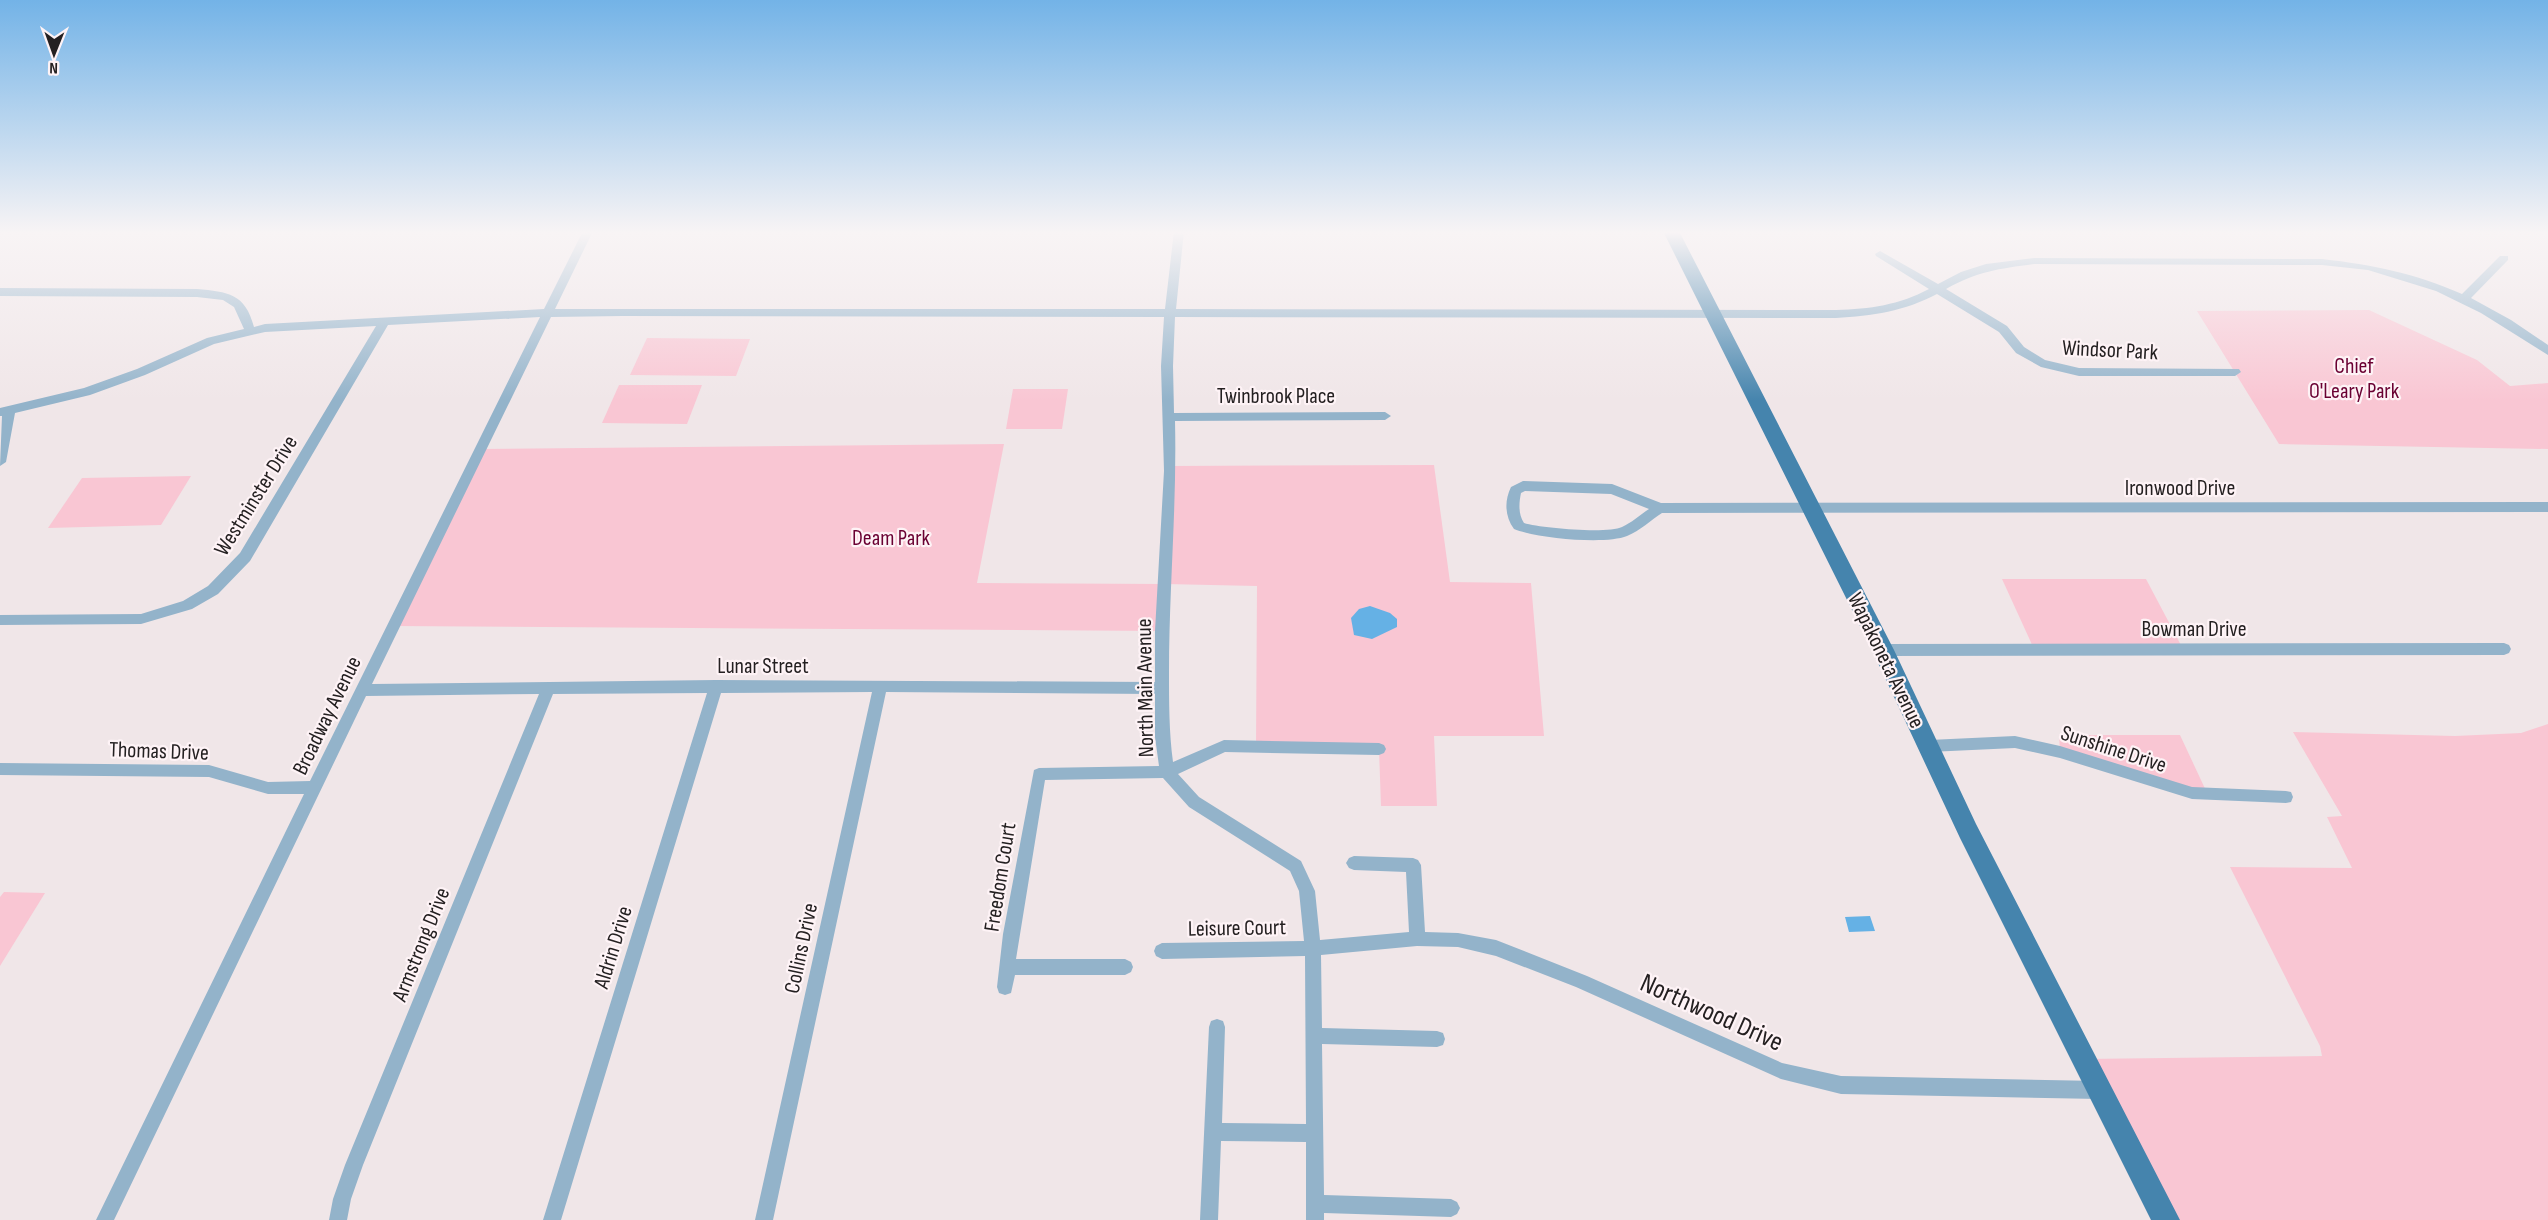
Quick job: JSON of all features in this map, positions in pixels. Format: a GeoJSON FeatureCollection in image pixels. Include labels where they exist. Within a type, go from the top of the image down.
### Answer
{"type":"FeatureCollection","features":[{"type":"Feature","properties":{"kind":"main road","name":"Wapakoneta Avenue"},"geometry":{"type":"LineString","coordinates":[[1699,288],[1883,650],[1968,831],[2166,1220]]}},
{"type":"Feature","properties":{"kind":"street","name":"Broadway Avenue"},"geometry":{"type":"LineString","coordinates":[[105,1220],[559,288]]}},
{"type":"Feature","properties":{"kind":"street","name":"North Main Avenue"},"geometry":{"type":"LineString","coordinates":[[1173,288],[1165,470],[1161,737],[1167,772],[1194,802],[1296,866],[1307,891],[1313,948],[1315,1212]]}},
{"type":"Feature","properties":{"kind":"street","name":"Windsor Park"},"geometry":{"type":"LineString","coordinates":[[1932,288],[2003,329],[2020,351],[2040,363],[2061,369],[2079,372],[2235,372]]}},
{"type":"Feature","properties":{"kind":"street"},"geometry":{"type":"LineString","coordinates":[[0,462],[4,411],[86,392],[141,372],[211,341],[265,328],[546,313],[1713,315],[1875,312],[1913,302],[1939,288]]}},
{"type":"Feature","properties":{"kind":"street"},"geometry":{"type":"LineString","coordinates":[[2437,288],[2464,299],[2506,322],[2548,351]]}},
{"type":"Feature","properties":{"kind":"street"},"geometry":{"type":"LineString","coordinates":[[2464,299],[2475,288]]}},
{"type":"Feature","properties":{"kind":"street"},"geometry":{"type":"LineString","coordinates":[[0,292],[221,295],[235,300],[245,311],[250,332]]}},
{"type":"Feature","properties":{"kind":"street","name":"Westminster Drive"},"geometry":{"type":"LineString","coordinates":[[0,620],[141,619],[187,605],[213,590],[244,557],[384,322]]}},
{"type":"Feature","properties":{"kind":"street","name":"Twinbrook Place"},"geometry":{"type":"LineString","coordinates":[[1168,417],[1384,416]]}},
{"type":"Feature","properties":{"kind":"street"},"geometry":{"type":"LineString","coordinates":[[1522,486],[1612,489],[1659,508],[1620,534],[1534,532],[1520,526],[1514,519],[1513,497],[1515,490],[1522,486]]}},
{"type":"Feature","properties":{"kind":"street","name":"Ironwood Drive"},"geometry":{"type":"LineString","coordinates":[[1659,508],[2548,507]]}},
{"type":"Feature","properties":{"kind":"street","name":"Bowman Drive"},"geometry":{"type":"LineString","coordinates":[[1883,650],[2504,649]]}},
{"type":"Feature","properties":{"kind":"street","name":"Lunar Street"},"geometry":{"type":"LineString","coordinates":[[362,690],[716,686],[1163,688]]}},
{"type":"Feature","properties":{"kind":"street","name":"Aldrin Drive"},"geometry":{"type":"LineString","coordinates":[[552,1220],[716,686]]}},
{"type":"Feature","properties":{"kind":"street","name":"Collins Drive"},"geometry":{"type":"LineString","coordinates":[[764,1220],[880,686]]}},
{"type":"Feature","properties":{"kind":"street","name":"Armstrong Drive"},"geometry":{"type":"LineString","coordinates":[[338,1220],[342,1199],[354,1165],[549,687]]}},
{"type":"Feature","properties":{"kind":"street","name":"Sunshine Drive"},"geometry":{"type":"LineString","coordinates":[[1929,746],[2015,742],[2060,752],[2172,789],[2192,793],[2286,797]]}},
{"type":"Feature","properties":{"kind":"street"},"geometry":{"type":"LineString","coordinates":[[1167,772],[1224,746],[1379,749]]}},
{"type":"Feature","properties":{"kind":"street","name":"Thomas Drive"},"geometry":{"type":"LineString","coordinates":[[0,769],[209,771],[268,788],[314,787]]}},
{"type":"Feature","properties":{"kind":"street","name":"Freedom Court"},"geometry":{"type":"LineString","coordinates":[[1005,987],[1011,934],[1039,774],[1167,772]]}},
{"type":"Feature","properties":{"kind":"street"},"geometry":{"type":"LineString","coordinates":[[1354,863],[1413,865],[1417,939]]}},
{"type":"Feature","properties":{"kind":"street","name":"Northwood Drive"},"geometry":{"type":"LineString","coordinates":[[1313,948],[1417,939],[1458,940],[1496,948],[1581,981],[1734,1052],[1791,1074],[1841,1085],[2099,1090]]}},
{"type":"Feature","properties":{"kind":"street","name":"Leisure Court"},"geometry":{"type":"LineString","coordinates":[[1162,951],[1313,948]]}},
{"type":"Feature","properties":{"kind":"street"},"geometry":{"type":"LineString","coordinates":[[1008,968],[1125,968]]}},
{"type":"Feature","properties":{"kind":"street"},"geometry":{"type":"LineString","coordinates":[[1209,1220],[1217,1028]]}},
{"type":"Feature","properties":{"kind":"street"},"geometry":{"type":"LineString","coordinates":[[1313,1036],[1437,1039]]}},
{"type":"Feature","properties":{"kind":"street"},"geometry":{"type":"LineString","coordinates":[[1212,1132],[1314,1133]]}},
{"type":"Feature","properties":{"kind":"street"},"geometry":{"type":"LineString","coordinates":[[1315,1212],[1451,1208]]}},
{"type":"Feature","properties":{"kind":"green space","name":"Chief O'Leary Park"},"geometry":{"type":"Polygon","coordinates":[[[2369,310],[2477,360],[2510,386],[2548,383],[2548,449],[2279,444],[2197,311],[2369,310]]]}},
{"type":"Feature","properties":{"kind":"green space"},"geometry":{"type":"Polygon","coordinates":[[[647,338],[750,339],[736,376],[630,375],[647,338]]]}},
{"type":"Feature","properties":{"kind":"green space"},"geometry":{"type":"Polygon","coordinates":[[[619,385],[702,385],[687,424],[602,423],[619,385]]]}},
{"type":"Feature","properties":{"kind":"green space"},"geometry":{"type":"Polygon","coordinates":[[[1013,389],[1068,389],[1062,429],[1006,429],[1013,389]]]}},
{"type":"Feature","properties":{"kind":"green space","name":"Deam Park"},"geometry":{"type":"Polygon","coordinates":[[[1004,444],[977,583],[1164,584],[1170,466],[1434,465],[1450,582],[1531,583],[1544,736],[1434,736],[1437,806],[1381,806],[1379,749],[1256,747],[1257,586],[1165,584],[1162,631],[393,626],[479,449],[1004,444]]]}},
{"type":"Feature","properties":{"kind":"green space"},"geometry":{"type":"Polygon","coordinates":[[[191,476],[161,525],[48,528],[82,478],[191,476]]]}},
{"type":"Feature","properties":{"kind":"green space"},"geometry":{"type":"Polygon","coordinates":[[[2002,579],[2146,579],[2183,649],[2034,649],[2002,579]]]}},
{"type":"Feature","properties":{"kind":"green space"},"geometry":{"type":"Polygon","coordinates":[[[2548,724],[2548,1220],[2166,1220],[2084,1059],[2322,1056],[2320,1046],[2230,867],[2352,868],[2327,817],[2342,816],[2293,732],[2455,736],[2521,733],[2548,724]]]}},
{"type":"Feature","properties":{"kind":"green space"},"geometry":{"type":"Polygon","coordinates":[[[2059,735],[2180,735],[2208,795],[2060,752],[2059,735]]]}},
{"type":"Feature","properties":{"kind":"green space"},"geometry":{"type":"Polygon","coordinates":[[[4,892],[45,893],[0,966],[0,897],[4,892]]]}},
{"type":"Feature","properties":{"kind":"water"},"geometry":{"type":"Polygon","coordinates":[[[1370,606],[1390,613],[1397,619],[1397,627],[1372,639],[1354,635],[1351,618],[1359,609],[1370,606]]]}},
{"type":"Feature","properties":{"kind":"water"},"geometry":{"type":"Polygon","coordinates":[[[1870,916],[1875,931],[1849,932],[1845,917],[1870,916]]]}}]}
